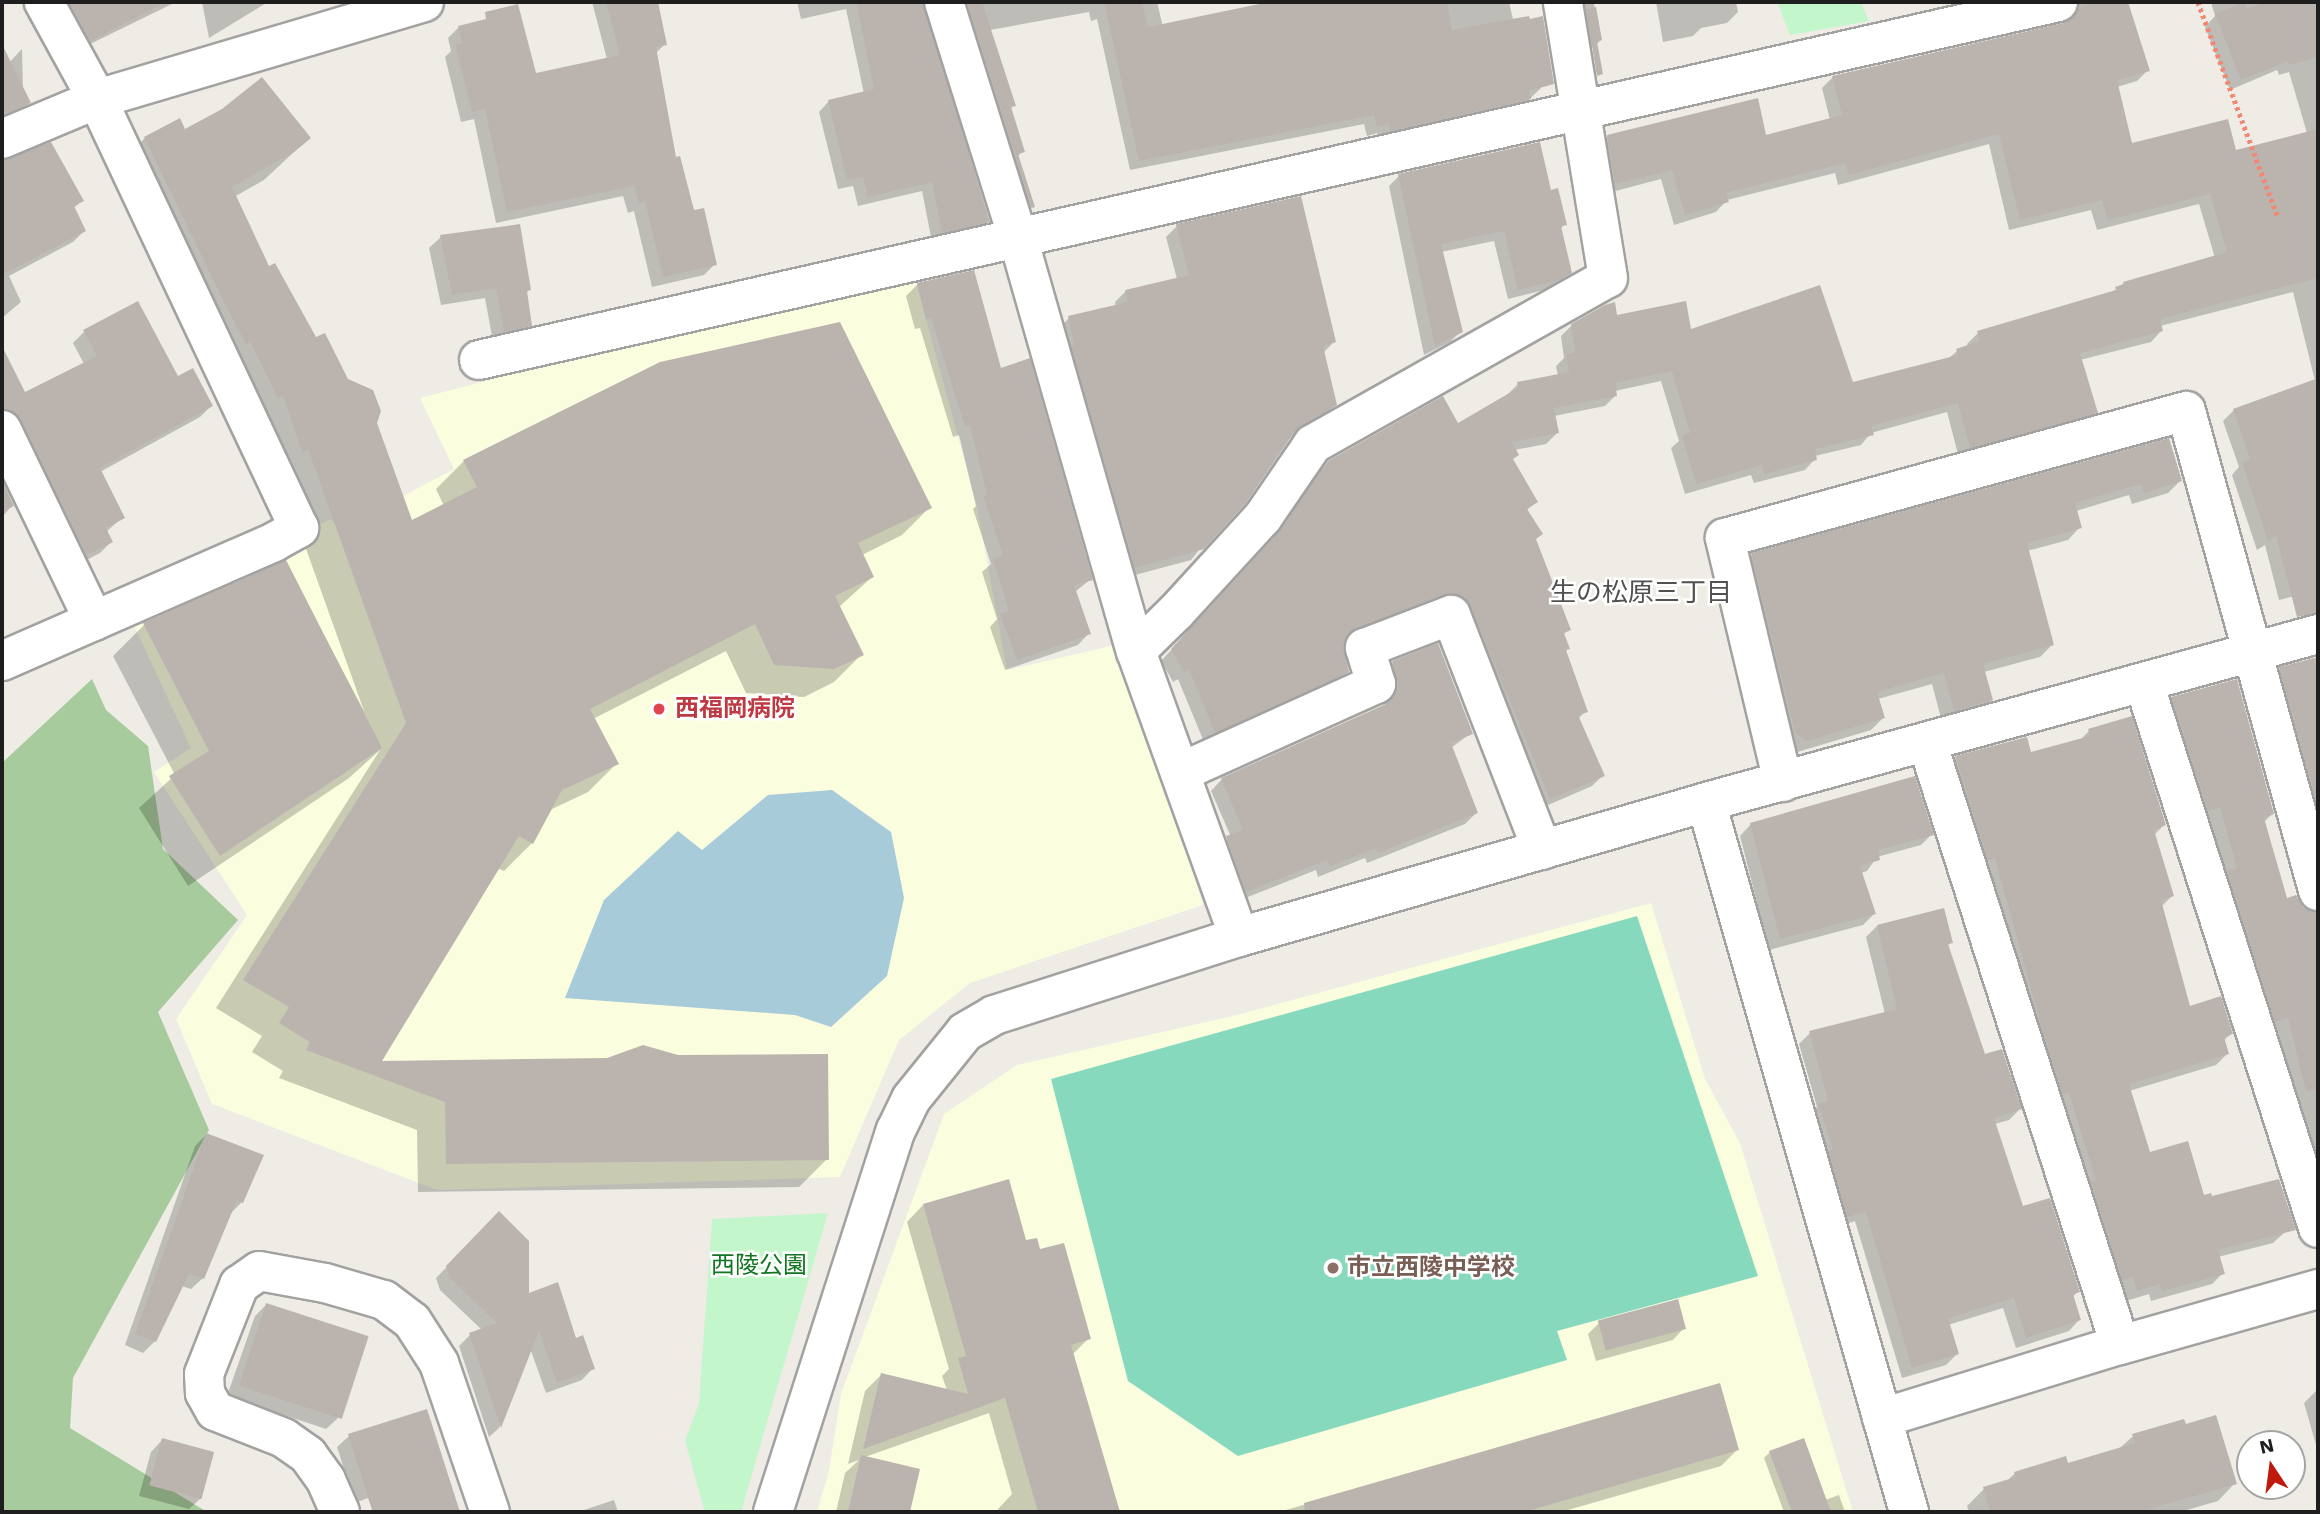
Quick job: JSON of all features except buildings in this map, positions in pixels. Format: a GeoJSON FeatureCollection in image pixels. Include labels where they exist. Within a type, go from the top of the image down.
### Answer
{"type":"FeatureCollection","features":[{"type":"Feature","properties":{"kind":"street"},"geometry":{"type":"LineString","coordinates":[[2,661],[274,542],[299,528],[97,99],[44,2]]}},
{"type":"Feature","properties":{"kind":"street"},"geometry":{"type":"LineString","coordinates":[[944,2],[1018,238],[1136,651],[1239,937]]}},
{"type":"Feature","properties":{"kind":"street"},"geometry":{"type":"LineString","coordinates":[[1136,651],[1176,612],[1263,517],[1313,444],[1608,278],[1563,2]]}},
{"type":"Feature","properties":{"kind":"street"},"geometry":{"type":"LineString","coordinates":[[480,360],[2058,2]]}},
{"type":"Feature","properties":{"kind":"street"},"geometry":{"type":"LineString","coordinates":[[2,139],[97,99],[409,3]]}},
{"type":"Feature","properties":{"kind":"street"},"geometry":{"type":"LineString","coordinates":[[1783,782],[1725,538],[2186,411],[2318,891]]}},
{"type":"Feature","properties":{"kind":"street"},"geometry":{"type":"LineString","coordinates":[[2,430],[94,621]]}},
{"type":"Feature","properties":{"kind":"street"},"geometry":{"type":"LineString","coordinates":[[1181,772],[1376,684],[1365,648],[1451,615],[1542,850]]}},
{"type":"Feature","properties":{"kind":"street"},"geometry":{"type":"LineString","coordinates":[[773,1512],[896,1130],[911,1099],[965,1032],[994,1015],[1239,937],[1706,802],[2318,634]]}},
{"type":"Feature","properties":{"kind":"street"},"geometry":{"type":"LineString","coordinates":[[2144,683],[2318,1228]]}},
{"type":"Feature","properties":{"kind":"street"},"geometry":{"type":"LineString","coordinates":[[1927,742],[2120,1345]]}},
{"type":"Feature","properties":{"kind":"street"},"geometry":{"type":"LineString","coordinates":[[1706,802],[1909,1512]]}},
{"type":"Feature","properties":{"kind":"street"},"geometry":{"type":"LineString","coordinates":[[340,1512],[326,1480],[308,1455],[284,1438],[215,1411],[205,1393],[204,1374],[239,1285],[259,1270],[326,1283],[384,1300],[412,1321],[439,1363],[490,1512]]}},
{"type":"Feature","properties":{"kind":"street"},"geometry":{"type":"LineString","coordinates":[[1882,1418],[2120,1345],[2318,1289]]}},
{"type":"Feature","properties":{"kind":"path"},"geometry":{"type":"LineString","coordinates":[[2198,2],[2277,218]]}},
{"type":"Feature","properties":{"kind":"shaded area","name":"西福岡病院"},"geometry":{"type":"Polygon","coordinates":[[[913,271],[977,507],[1007,670],[1124,643],[1203,905],[970,983],[899,1040],[840,1177],[437,1190],[212,1104],[176,1019],[247,915],[154,772],[191,748],[129,615],[331,519],[339,530],[454,469],[420,398],[913,271]]]}},
{"type":"Feature","properties":{"kind":"shaded area","name":"市立西陵中学校"},"geometry":{"type":"Polygon","coordinates":[[[1651,903],[1705,1079],[1740,1143],[1853,1512],[817,1512],[829,1471],[841,1394],[944,1114],[1017,1065],[1237,1015],[1651,903]]]}},
{"type":"Feature","properties":{"kind":"green space"},"geometry":{"type":"Polygon","coordinates":[[[1777,2],[1861,2],[1869,21],[1790,35],[1777,2]]]}},
{"type":"Feature","properties":{"kind":"green space"},"geometry":{"type":"Polygon","coordinates":[[[92,679],[106,710],[148,746],[163,849],[238,920],[158,1012],[209,1130],[73,1378],[70,1428],[207,1512],[2,1512],[2,763],[92,679]]]}},
{"type":"Feature","properties":{"kind":"green space"},"geometry":{"type":"Polygon","coordinates":[[[1637,916],[1758,1276],[1557,1331],[1567,1360],[1238,1456],[1128,1381],[1051,1079],[1637,916]]]}},
{"type":"Feature","properties":{"kind":"green space","name":"西陵公園"},"geometry":{"type":"Polygon","coordinates":[[[828,1213],[741,1512],[705,1512],[685,1441],[699,1403],[712,1219],[828,1213]]]}},
{"type":"Feature","properties":{"kind":"water"},"geometry":{"type":"Polygon","coordinates":[[[832,790],[891,832],[904,898],[887,976],[831,1027],[795,1015],[565,998],[604,900],[678,831],[702,850],[768,795],[832,790]]]}},
{"type":"Feature","properties":{"kind":"place","name":"西福岡病院"},"geometry":{"type":"Point","coordinates":[659,709]}},
{"type":"Feature","properties":{"kind":"place","name":"市立西陵中学校"},"geometry":{"type":"Point","coordinates":[1333,1268]}},
{"type":"Feature","properties":{"kind":"district","name":"生の松原三丁目"},"geometry":{"type":"Point","coordinates":[1641,593]}}]}
